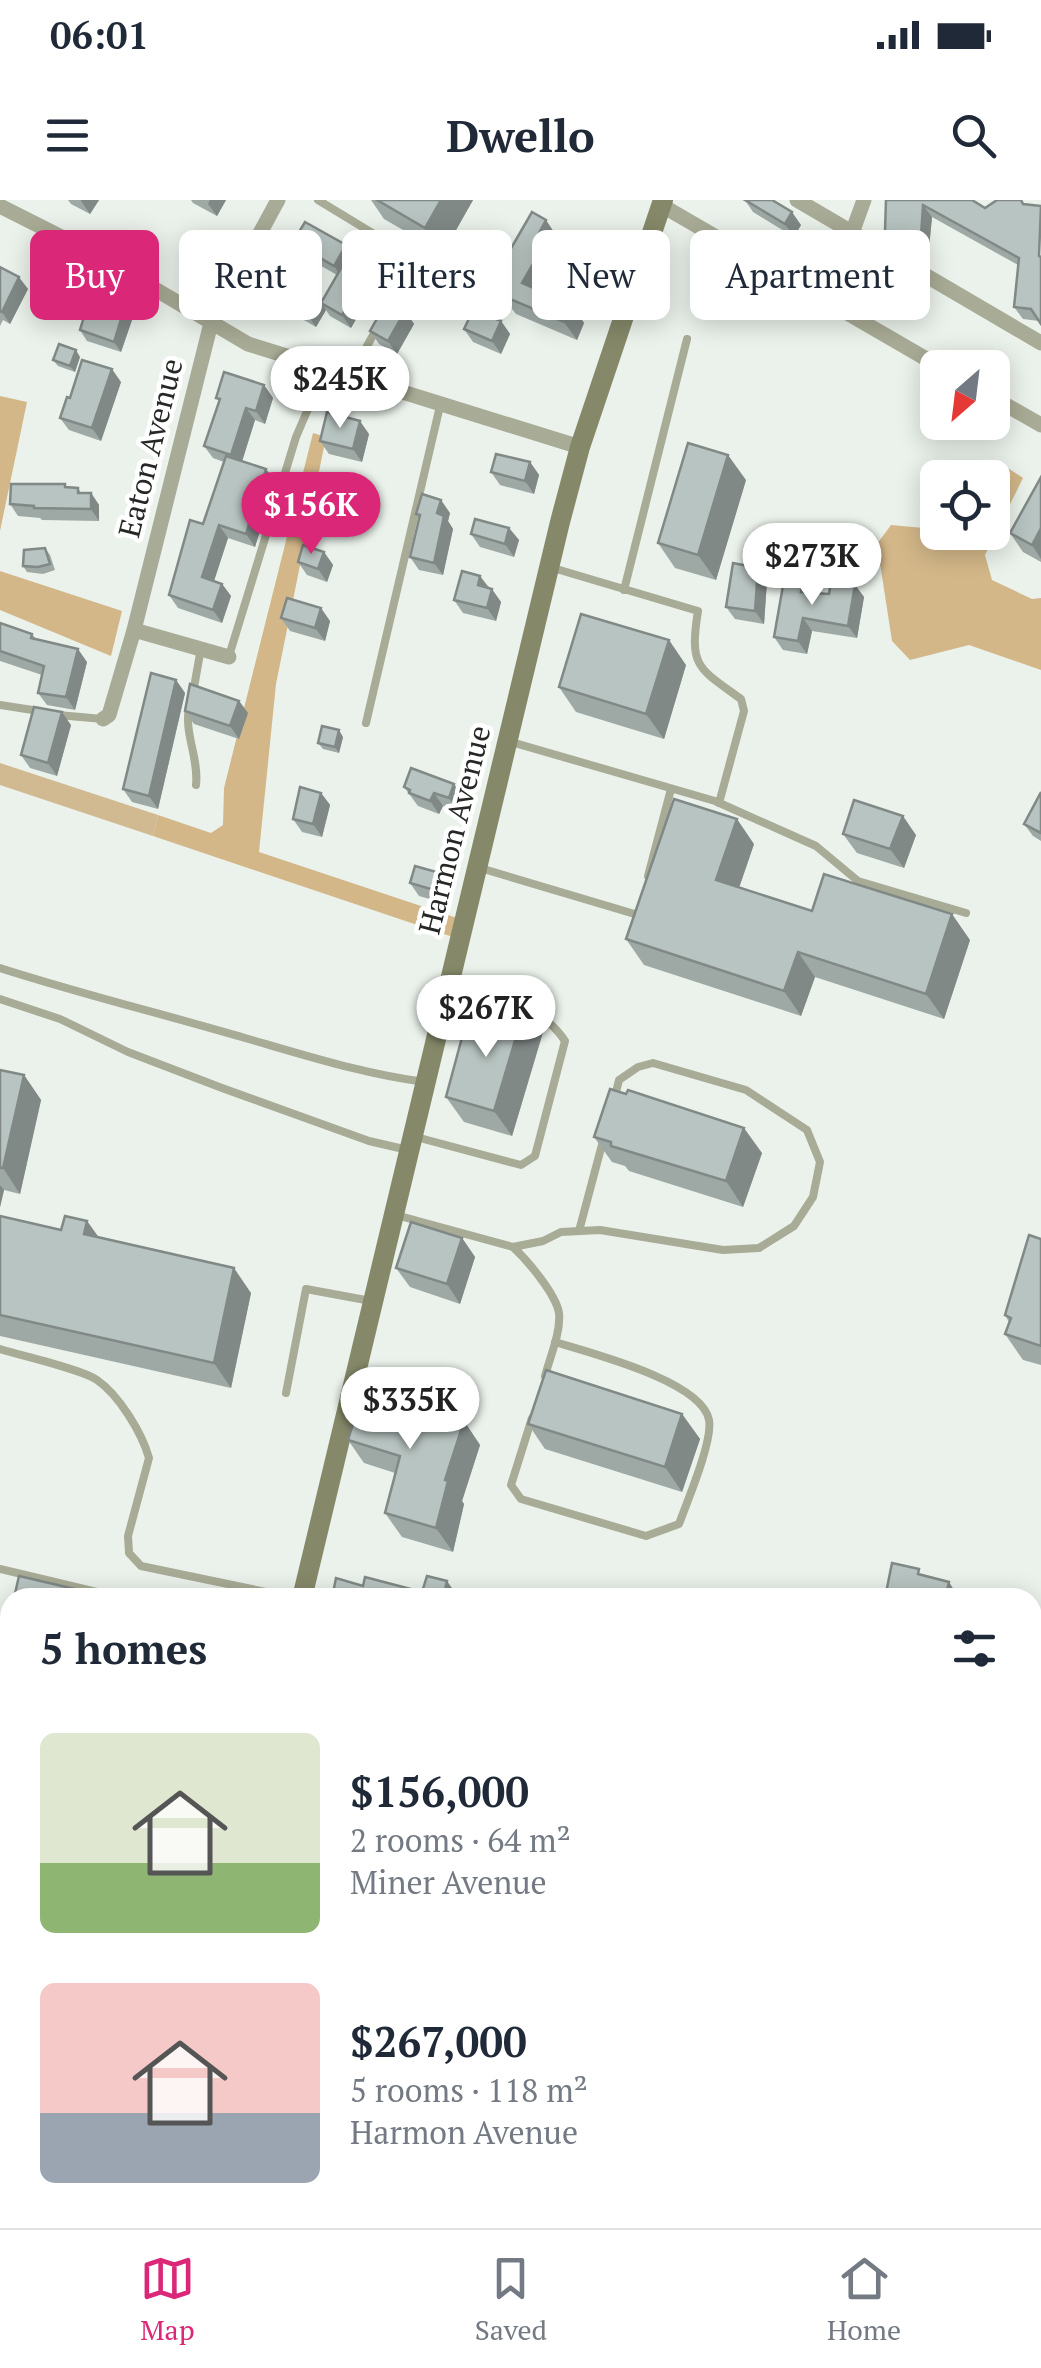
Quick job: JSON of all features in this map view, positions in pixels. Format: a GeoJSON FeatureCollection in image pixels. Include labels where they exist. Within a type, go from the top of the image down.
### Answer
{"type":"FeatureCollection","features":[{"type":"Feature","properties":{"kind":"main road","name":"Harmon Avenue"},"geometry":{"type":"LineString","coordinates":[[300,1588],[549,566],[580,447],[659,202]]}},
{"type":"Feature","properties":{"kind":"street","name":"Eaton Avenue"},"geometry":{"type":"LineString","coordinates":[[103,719],[109,714],[134,630],[211,323],[278,200]]}},
{"type":"Feature","properties":{"kind":"street"},"geometry":{"type":"LineString","coordinates":[[853,230],[864,200]]}},
{"type":"Feature","properties":{"kind":"street"},"geometry":{"type":"LineString","coordinates":[[659,202],[920,355]]}},
{"type":"Feature","properties":{"kind":"street"},"geometry":{"type":"LineString","coordinates":[[803,202],[847,230]]}},
{"type":"Feature","properties":{"kind":"street"},"geometry":{"type":"LineString","coordinates":[[0,206],[99,256],[248,344],[580,447]]}},
{"type":"Feature","properties":{"kind":"street"},"geometry":{"type":"LineString","coordinates":[[930,278],[1041,342]]}},
{"type":"Feature","properties":{"kind":"street"},"geometry":{"type":"LineString","coordinates":[[1010,407],[1041,425]]}},
{"type":"Feature","properties":{"kind":"street"},"geometry":{"type":"LineString","coordinates":[[134,630],[229,657]]}},
{"type":"Feature","properties":{"kind":"lane"},"geometry":{"type":"LineString","coordinates":[[318,200],[368,230]]}},
{"type":"Feature","properties":{"kind":"lane"},"geometry":{"type":"LineString","coordinates":[[351,375],[381,320]]}},
{"type":"Feature","properties":{"kind":"lane"},"geometry":{"type":"LineString","coordinates":[[624,590],[687,338]]}},
{"type":"Feature","properties":{"kind":"lane"},"geometry":{"type":"LineString","coordinates":[[229,657],[296,438],[326,367]]}},
{"type":"Feature","properties":{"kind":"lane"},"geometry":{"type":"LineString","coordinates":[[366,722],[440,402]]}},
{"type":"Feature","properties":{"kind":"lane"},"geometry":{"type":"LineString","coordinates":[[549,566],[698,611],[692,648],[703,672],[741,700],[744,712],[719,803]]}},
{"type":"Feature","properties":{"kind":"lane"},"geometry":{"type":"LineString","coordinates":[[196,785],[197,765],[186,728],[201,648]]}},
{"type":"Feature","properties":{"kind":"lane"},"geometry":{"type":"LineString","coordinates":[[0,705],[103,719]]}},
{"type":"Feature","properties":{"kind":"lane"},"geometry":{"type":"LineString","coordinates":[[508,741],[719,803],[816,846],[858,881],[966,913]]}},
{"type":"Feature","properties":{"kind":"lane"},"geometry":{"type":"LineString","coordinates":[[648,879],[672,788]]}},
{"type":"Feature","properties":{"kind":"lane"},"geometry":{"type":"LineString","coordinates":[[476,867],[517,876],[638,915],[643,897]]}},
{"type":"Feature","properties":{"kind":"lane"},"geometry":{"type":"LineString","coordinates":[[0,968],[89,997],[369,1074],[425,1082]]}},
{"type":"Feature","properties":{"kind":"lane"},"geometry":{"type":"LineString","coordinates":[[0,999],[60,1019],[128,1052],[369,1141],[410,1143],[521,1165],[535,1156],[565,1041],[540,1015],[499,995],[449,979]]}},
{"type":"Feature","properties":{"kind":"lane"},"geometry":{"type":"LineString","coordinates":[[392,1214],[513,1247],[543,1241],[561,1232],[600,1230],[724,1250],[759,1248],[794,1226],[812,1197],[820,1162],[807,1130],[746,1090],[653,1063],[638,1067],[619,1080],[579,1231]]}},
{"type":"Feature","properties":{"kind":"lane"},"geometry":{"type":"LineString","coordinates":[[513,1247],[530,1264],[559,1311],[544,1378]]}},
{"type":"Feature","properties":{"kind":"lane"},"geometry":{"type":"LineString","coordinates":[[286,1393],[306,1289],[371,1301]]}},
{"type":"Feature","properties":{"kind":"lane"},"geometry":{"type":"LineString","coordinates":[[533,1414],[511,1485],[521,1499],[646,1536],[679,1524],[699,1471],[708,1428],[709,1418],[695,1396],[634,1368],[555,1342]]}},
{"type":"Feature","properties":{"kind":"lane"},"geometry":{"type":"LineString","coordinates":[[0,1349],[96,1379],[116,1399],[149,1458],[128,1536],[129,1553],[141,1566],[249,1588]]}},
{"type":"Feature","properties":{"kind":"lane"},"geometry":{"type":"LineString","coordinates":[[0,1570],[78,1588]]}},
{"type":"Feature","properties":{"kind":"shaded area"},"geometry":{"type":"Polygon","coordinates":[[[0,396],[27,402],[0,531],[0,396]]]}},
{"type":"Feature","properties":{"kind":"shaded area"},"geometry":{"type":"Polygon","coordinates":[[[313,433],[326,437],[276,684],[259,852],[457,918],[453,937],[153,836],[158,815],[211,833],[223,825],[224,788],[313,433]]]}},
{"type":"Feature","properties":{"kind":"shaded area"},"geometry":{"type":"Polygon","coordinates":[[[1010,469],[1023,478],[1010,504],[1010,469]]]}},
{"type":"Feature","properties":{"kind":"shaded area"},"geometry":{"type":"Polygon","coordinates":[[[891,525],[920,528],[920,550],[987,550],[985,555],[992,580],[1032,599],[1041,598],[1041,670],[969,645],[910,660],[892,641],[877,544],[891,525]]]}},
{"type":"Feature","properties":{"kind":"shaded area"},"geometry":{"type":"Polygon","coordinates":[[[0,571],[122,611],[111,656],[0,610],[0,571]]]}},
{"type":"Feature","properties":{"kind":"shaded area"},"geometry":{"type":"Polygon","coordinates":[[[0,763],[158,815],[153,836],[0,785],[0,763]]]}},
{"type":"Feature","properties":{"kind":"building"},"geometry":{"type":"Polygon","coordinates":[[[377,200],[441,200],[425,228],[377,200]]]}},
{"type":"Feature","properties":{"kind":"building"},"geometry":{"type":"Polygon","coordinates":[[[745,200],[772,200],[792,212],[785,224],[745,200]]]}},
{"type":"Feature","properties":{"kind":"building"},"geometry":{"type":"Polygon","coordinates":[[[886,200],[972,200],[985,208],[997,200],[1021,200],[1023,204],[1041,206],[1041,324],[1031,309],[1014,307],[1019,258],[923,205],[921,230],[885,230],[886,200]]]}},
{"type":"Feature","properties":{"kind":"building"},"geometry":{"type":"Polygon","coordinates":[[[532,212],[546,220],[541,230],[532,230],[532,266],[522,283],[532,287],[532,308],[512,300],[512,247],[532,212]]]}},
{"type":"Feature","properties":{"kind":"building"},"geometry":{"type":"Polygon","coordinates":[[[305,222],[319,230],[300,230],[305,222]]]}},
{"type":"Feature","properties":{"kind":"building"},"geometry":{"type":"Polygon","coordinates":[[[322,232],[342,243],[342,252],[334,266],[322,259],[322,232]]]}},
{"type":"Feature","properties":{"kind":"building"},"geometry":{"type":"Polygon","coordinates":[[[342,266],[342,315],[322,301],[342,266]]]}},
{"type":"Feature","properties":{"kind":"building"},"geometry":{"type":"Polygon","coordinates":[[[0,267],[19,277],[2,312],[0,311],[0,267]]]}},
{"type":"Feature","properties":{"kind":"building"},"geometry":{"type":"Polygon","coordinates":[[[83,320],[121,320],[114,342],[80,330],[83,320]]]}},
{"type":"Feature","properties":{"kind":"building"},"geometry":{"type":"Polygon","coordinates":[[[376,320],[400,320],[388,341],[370,331],[376,320]]]}},
{"type":"Feature","properties":{"kind":"building"},"geometry":{"type":"Polygon","coordinates":[[[468,320],[501,321],[492,341],[464,329],[468,320]]]}},
{"type":"Feature","properties":{"kind":"building"},"geometry":{"type":"Polygon","coordinates":[[[59,344],[76,350],[70,366],[53,360],[59,344]]]}},
{"type":"Feature","properties":{"kind":"building"},"geometry":{"type":"Polygon","coordinates":[[[82,360],[112,369],[92,428],[60,418],[82,360]]]}},
{"type":"Feature","properties":{"kind":"building"},"geometry":{"type":"Polygon","coordinates":[[[224,372],[264,385],[256,411],[246,408],[231,455],[204,446],[220,399],[216,398],[224,372]]]}},
{"type":"Feature","properties":{"kind":"building"},"geometry":{"type":"Polygon","coordinates":[[[327,412],[360,421],[353,449],[320,441],[327,412]]]}},
{"type":"Feature","properties":{"kind":"building"},"geometry":{"type":"Polygon","coordinates":[[[688,443],[728,455],[698,555],[658,543],[688,443]]]}},
{"type":"Feature","properties":{"kind":"building"},"geometry":{"type":"Polygon","coordinates":[[[496,454],[530,462],[525,481],[491,472],[496,454]]]}},
{"type":"Feature","properties":{"kind":"building"},"geometry":{"type":"Polygon","coordinates":[[[226,456],[266,469],[246,534],[219,525],[202,577],[222,584],[213,610],[169,595],[190,520],[203,524],[226,456]]]}},
{"type":"Feature","properties":{"kind":"building"},"geometry":{"type":"Polygon","coordinates":[[[1041,477],[1041,528],[1032,545],[1010,533],[1041,477]]]}},
{"type":"Feature","properties":{"kind":"building"},"geometry":{"type":"Polygon","coordinates":[[[11,484],[65,484],[78,488],[78,493],[91,493],[91,509],[10,504],[11,484]]]}},
{"type":"Feature","properties":{"kind":"building"},"geometry":{"type":"Polygon","coordinates":[[[338,487],[359,493],[352,519],[331,513],[338,487]]]}},
{"type":"Feature","properties":{"kind":"building"},"geometry":{"type":"Polygon","coordinates":[[[422,494],[441,500],[437,513],[444,516],[434,563],[410,557],[422,494]]]}},
{"type":"Feature","properties":{"kind":"building"},"geometry":{"type":"Polygon","coordinates":[[[475,519],[509,528],[505,544],[471,534],[475,519]]]}},
{"type":"Feature","properties":{"kind":"building"},"geometry":{"type":"Polygon","coordinates":[[[303,545],[324,552],[318,569],[298,562],[303,545]]]}},
{"type":"Feature","properties":{"kind":"building"},"geometry":{"type":"Polygon","coordinates":[[[45,548],[50,564],[23,566],[24,550],[45,548]]]}},
{"type":"Feature","properties":{"kind":"building"},"geometry":{"type":"Polygon","coordinates":[[[733,563],[758,568],[755,611],[726,607],[733,563]]]}},
{"type":"Feature","properties":{"kind":"building"},"geometry":{"type":"Polygon","coordinates":[[[462,571],[480,576],[478,585],[492,589],[487,608],[454,600],[462,571]]]}},
{"type":"Feature","properties":{"kind":"building"},"geometry":{"type":"Polygon","coordinates":[[[784,580],[803,583],[801,592],[829,594],[831,581],[855,585],[848,626],[803,618],[798,641],[774,637],[784,580]]]}},
{"type":"Feature","properties":{"kind":"building"},"geometry":{"type":"Polygon","coordinates":[[[287,598],[321,608],[315,628],[281,618],[287,598]]]}},
{"type":"Feature","properties":{"kind":"building"},"geometry":{"type":"Polygon","coordinates":[[[581,614],[669,640],[646,714],[559,687],[581,614]]]}},
{"type":"Feature","properties":{"kind":"building"},"geometry":{"type":"Polygon","coordinates":[[[0,623],[32,634],[31,638],[78,649],[66,697],[38,693],[44,666],[0,651],[0,623]]]}},
{"type":"Feature","properties":{"kind":"building"},"geometry":{"type":"Polygon","coordinates":[[[151,673],[176,680],[149,796],[123,789],[151,673]]]}},
{"type":"Feature","properties":{"kind":"building"},"geometry":{"type":"Polygon","coordinates":[[[190,684],[239,701],[230,726],[185,711],[190,684]]]}},
{"type":"Feature","properties":{"kind":"building"},"geometry":{"type":"Polygon","coordinates":[[[34,707],[62,712],[48,763],[21,755],[34,707]]]}},
{"type":"Feature","properties":{"kind":"building"},"geometry":{"type":"Polygon","coordinates":[[[322,726],[339,730],[335,747],[318,743],[322,726]]]}},
{"type":"Feature","properties":{"kind":"building"},"geometry":{"type":"Polygon","coordinates":[[[411,768],[454,784],[449,798],[434,793],[430,801],[409,793],[404,787],[411,768]]]}},
{"type":"Feature","properties":{"kind":"building"},"geometry":{"type":"Polygon","coordinates":[[[300,787],[321,793],[313,824],[293,819],[300,787]]]}},
{"type":"Feature","properties":{"kind":"building"},"geometry":{"type":"Polygon","coordinates":[[[1041,792],[1041,833],[1024,824],[1041,792]]]}},
{"type":"Feature","properties":{"kind":"building"},"geometry":{"type":"Polygon","coordinates":[[[674,799],[737,819],[716,880],[812,911],[824,874],[952,914],[926,994],[798,952],[784,991],[626,939],[674,799]]]}},
{"type":"Feature","properties":{"kind":"building"},"geometry":{"type":"Polygon","coordinates":[[[854,800],[903,816],[890,849],[843,834],[854,800]]]}},
{"type":"Feature","properties":{"kind":"building"},"geometry":{"type":"Polygon","coordinates":[[[415,866],[440,873],[434,890],[410,883],[415,866]]]}},
{"type":"Feature","properties":{"kind":"building"},"geometry":{"type":"Polygon","coordinates":[[[500,1000],[525,1007],[494,1111],[446,1097],[464,1030],[489,1037],[500,1000]]]}},
{"type":"Feature","properties":{"kind":"building"},"geometry":{"type":"Polygon","coordinates":[[[0,1070],[24,1075],[3,1168],[0,1168],[0,1070]]]}},
{"type":"Feature","properties":{"kind":"building"},"geometry":{"type":"Polygon","coordinates":[[[610,1089],[626,1094],[628,1090],[744,1128],[726,1181],[611,1146],[611,1142],[594,1137],[610,1089]]]}},
{"type":"Feature","properties":{"kind":"building"},"geometry":{"type":"Polygon","coordinates":[[[0,1216],[61,1230],[65,1216],[87,1221],[84,1234],[234,1268],[214,1363],[0,1315],[0,1216]]]}},
{"type":"Feature","properties":{"kind":"building"},"geometry":{"type":"Polygon","coordinates":[[[411,1222],[462,1238],[447,1284],[396,1268],[411,1222]]]}},
{"type":"Feature","properties":{"kind":"building"},"geometry":{"type":"Polygon","coordinates":[[[1029,1235],[1041,1239],[1041,1346],[1005,1334],[1011,1318],[1005,1315],[1029,1235]]]}},
{"type":"Feature","properties":{"kind":"building"},"geometry":{"type":"Polygon","coordinates":[[[546,1370],[682,1414],[665,1467],[528,1424],[546,1370]]]}},
{"type":"Feature","properties":{"kind":"building"},"geometry":{"type":"Polygon","coordinates":[[[364,1389],[464,1421],[445,1480],[448,1481],[436,1528],[385,1513],[400,1456],[348,1440],[364,1389]]]}},
{"type":"Feature","properties":{"kind":"building"},"geometry":{"type":"Polygon","coordinates":[[[892,1563],[949,1582],[948,1588],[887,1588],[892,1563]]]}},
{"type":"Feature","properties":{"kind":"building"},"geometry":{"type":"Polygon","coordinates":[[[19,1576],[70,1588],[16,1588],[19,1576]]]}},
{"type":"Feature","properties":{"kind":"building"},"geometry":{"type":"Polygon","coordinates":[[[427,1576],[447,1581],[445,1588],[423,1588],[427,1576]]]}},
{"type":"Feature","properties":{"kind":"building"},"geometry":{"type":"Polygon","coordinates":[[[365,1577],[407,1588],[334,1588],[336,1578],[363,1586],[365,1577]]]}}]}
